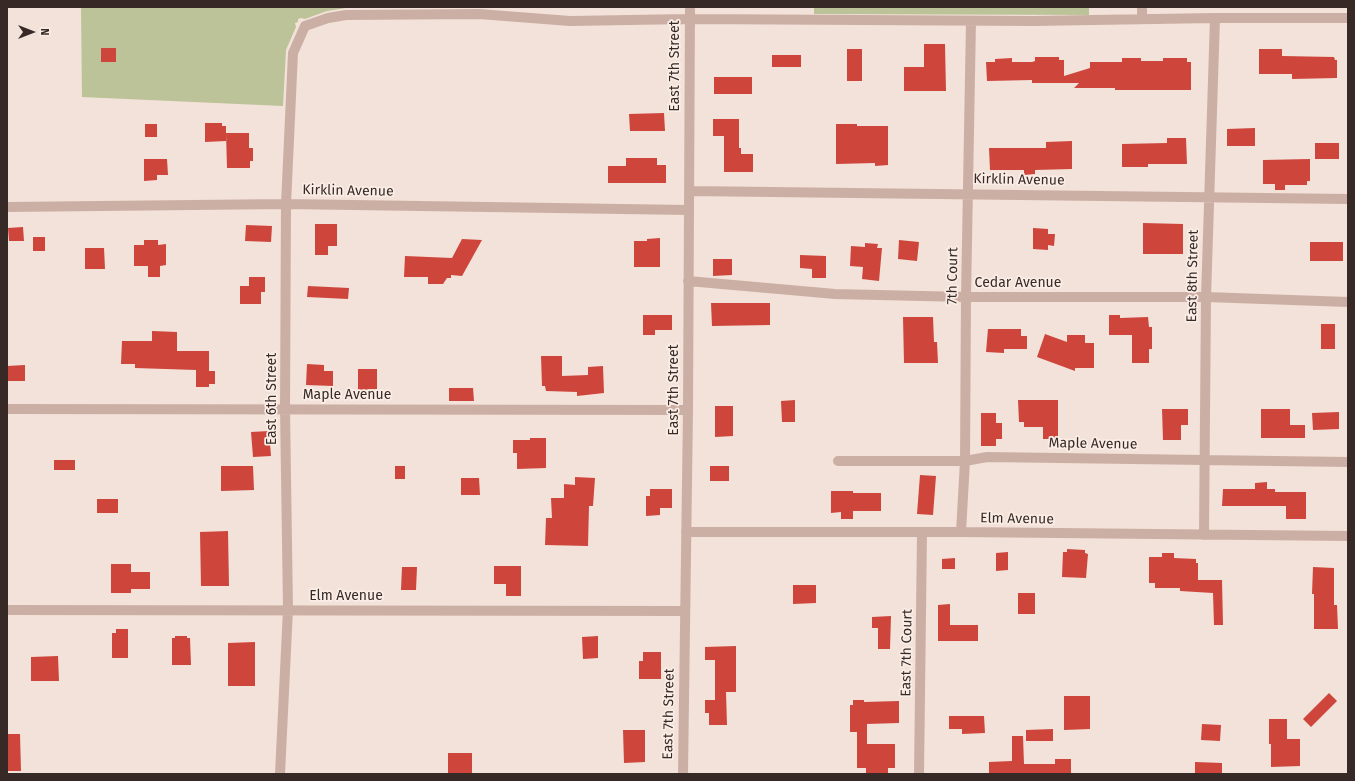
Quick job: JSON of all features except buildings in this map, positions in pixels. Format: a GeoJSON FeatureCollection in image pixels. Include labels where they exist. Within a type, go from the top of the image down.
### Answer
{"type":"FeatureCollection","features":[{"type":"Feature","properties":{"kind":"street","name":"East 7th Street"},"geometry":{"type":"LineString","coordinates":[[683,774],[688,410],[690,7]]}},
{"type":"Feature","properties":{"kind":"street"},"geometry":{"type":"LineString","coordinates":[[1142,7],[1142,19]]}},
{"type":"Feature","properties":{"kind":"street"},"geometry":{"type":"LineString","coordinates":[[1238,7],[1238,18]]}},
{"type":"Feature","properties":{"kind":"street"},"geometry":{"type":"LineString","coordinates":[[479,10],[570,21],[690,19],[971,21],[1348,18]]}},
{"type":"Feature","properties":{"kind":"street","name":"East 6th Street"},"geometry":{"type":"LineString","coordinates":[[280,774],[288,609],[285,409],[286,204],[293,53],[305,26],[328,18],[346,15],[479,10]]}},
{"type":"Feature","properties":{"kind":"street","name":"East 8th Street"},"geometry":{"type":"LineString","coordinates":[[1204,535],[1208,197],[1215,18]]}},
{"type":"Feature","properties":{"kind":"street","name":"7th Court"},"geometry":{"type":"LineString","coordinates":[[961,532],[966,461],[966,297],[971,21]]}},
{"type":"Feature","properties":{"kind":"street","name":"Kirklin Avenue"},"geometry":{"type":"LineString","coordinates":[[689,191],[1348,199]]}},
{"type":"Feature","properties":{"kind":"street","name":"Kirklin Avenue"},"geometry":{"type":"LineString","coordinates":[[7,207],[286,204],[689,210]]}},
{"type":"Feature","properties":{"kind":"street","name":"Cedar Avenue"},"geometry":{"type":"LineString","coordinates":[[688,281],[836,294],[966,297],[1206,297],[1348,302]]}},
{"type":"Feature","properties":{"kind":"street","name":"Maple Avenue"},"geometry":{"type":"LineString","coordinates":[[7,409],[688,410]]}},
{"type":"Feature","properties":{"kind":"street","name":"Maple Avenue"},"geometry":{"type":"LineString","coordinates":[[838,461],[966,461],[987,457],[1348,462]]}},
{"type":"Feature","properties":{"kind":"street","name":"Elm Avenue"},"geometry":{"type":"LineString","coordinates":[[686,532],[961,532],[1348,536]]}},
{"type":"Feature","properties":{"kind":"street","name":"East 7th Court"},"geometry":{"type":"LineString","coordinates":[[919,774],[922,532]]}},
{"type":"Feature","properties":{"kind":"street","name":"Elm Avenue"},"geometry":{"type":"LineString","coordinates":[[7,610],[288,609],[685,611]]}},
{"type":"Feature","properties":{"kind":"green space"},"geometry":{"type":"Polygon","coordinates":[[[81,7],[456,7],[346,8],[327,11],[305,19],[298,19],[298,22],[295,23],[296,27],[286,50],[283,106],[82,97],[81,7]]]}},
{"type":"Feature","properties":{"kind":"green space"},"geometry":{"type":"Polygon","coordinates":[[[814,7],[1089,7],[1089,15],[814,14],[814,7]]]}}]}
